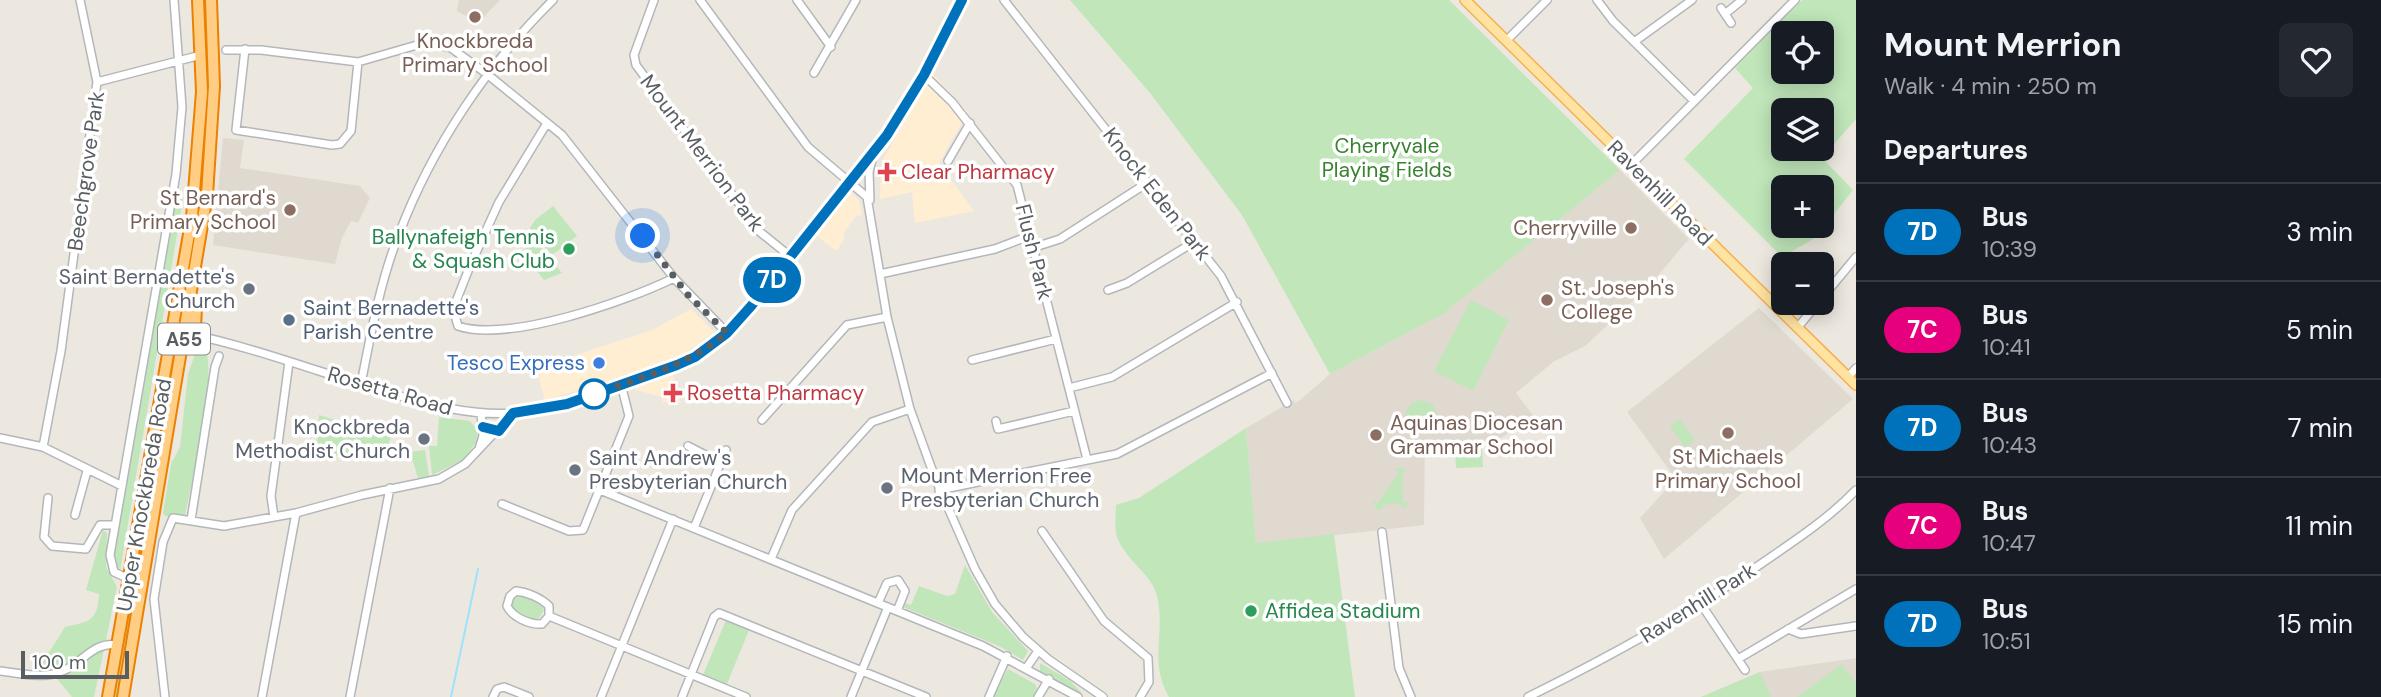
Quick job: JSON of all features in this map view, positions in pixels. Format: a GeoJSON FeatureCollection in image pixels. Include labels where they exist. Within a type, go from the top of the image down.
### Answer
{"type":"FeatureCollection","features":[{"type":"Feature","properties":{"kind":"highway","name":"Upper Knockbreda Road"},"geometry":{"type":"LineString","coordinates":[[107,697],[192,217],[200,131],[201,55],[198,0]]}},
{"type":"Feature","properties":{"kind":"highway","name":"Upper Knockbreda Road"},"geometry":{"type":"LineString","coordinates":[[123,697],[204,223],[212,145],[214,54],[211,0]]}},
{"type":"Feature","properties":{"kind":"highway"},"geometry":{"type":"LineString","coordinates":[[201,55],[214,54]]}},
{"type":"Feature","properties":{"kind":"highway"},"geometry":{"type":"LineString","coordinates":[[204,223],[206,250],[194,323],[204,337]]}},
{"type":"Feature","properties":{"kind":"highway"},"geometry":{"type":"LineString","coordinates":[[142,591],[129,579],[138,576],[146,567]]}},
{"type":"Feature","properties":{"kind":"highway"},"geometry":{"type":"LineString","coordinates":[[130,697],[137,656],[136,623]]}},
{"type":"Feature","properties":{"kind":"main road","name":"Ravenhill Road"},"geometry":{"type":"LineString","coordinates":[[1465,0],[1856,385]]}},
{"type":"Feature","properties":{"kind":"street"},"geometry":{"type":"LineString","coordinates":[[80,0],[97,82]]}},
{"type":"Feature","properties":{"kind":"street"},"geometry":{"type":"LineString","coordinates":[[129,579],[116,575],[111,565],[114,525],[176,174],[182,107],[174,0]]}},
{"type":"Feature","properties":{"kind":"street"},"geometry":{"type":"LineString","coordinates":[[361,384],[377,302],[398,235],[445,139],[487,74],[553,0]]}},
{"type":"Feature","properties":{"kind":"street","name":"Mount Merrion Park"},"geometry":{"type":"LineString","coordinates":[[654,0],[634,55],[636,65],[760,232],[791,257]]}},
{"type":"Feature","properties":{"kind":"street"},"geometry":{"type":"LineString","coordinates":[[700,0],[808,147],[864,193],[870,204]]}},
{"type":"Feature","properties":{"kind":"street"},"geometry":{"type":"LineString","coordinates":[[797,0],[831,47]]}},
{"type":"Feature","properties":{"kind":"street"},"geometry":{"type":"LineString","coordinates":[[814,73],[856,0]]}},
{"type":"Feature","properties":{"kind":"street","name":"Rosetta Road"},"geometry":{"type":"LineString","coordinates":[[185,333],[434,406],[481,413],[513,413],[551,408],[695,357],[727,333],[874,152],[924,75],[962,0]]}},
{"type":"Feature","properties":{"kind":"street","name":"Knock Eden Park"},"geometry":{"type":"LineString","coordinates":[[1004,0],[1194,242],[1237,302],[1287,403]]}},
{"type":"Feature","properties":{"kind":"street"},"geometry":{"type":"LineString","coordinates":[[1506,41],[1546,0]]}},
{"type":"Feature","properties":{"kind":"street"},"geometry":{"type":"LineString","coordinates":[[1609,0],[1599,3],[1694,101]]}},
{"type":"Feature","properties":{"kind":"street"},"geometry":{"type":"LineString","coordinates":[[1634,42],[1692,0]]}},
{"type":"Feature","properties":{"kind":"street"},"geometry":{"type":"LineString","coordinates":[[1731,23],[1723,11],[1742,0]]}},
{"type":"Feature","properties":{"kind":"street"},"geometry":{"type":"LineString","coordinates":[[1632,164],[1794,0]]}},
{"type":"Feature","properties":{"kind":"street"},"geometry":{"type":"LineString","coordinates":[[226,50],[245,49],[358,62],[417,45],[434,44],[451,48],[547,123],[581,158],[674,278],[727,333]]}},
{"type":"Feature","properties":{"kind":"street"},"geometry":{"type":"LineString","coordinates":[[245,49],[236,130],[241,133],[340,144],[351,131],[358,62]]}},
{"type":"Feature","properties":{"kind":"street","name":"Beechgrove Park"},"geometry":{"type":"LineString","coordinates":[[43,447],[61,351],[97,82],[201,55]]}},
{"type":"Feature","properties":{"kind":"street","name":"Flush Park"},"geometry":{"type":"LineString","coordinates":[[924,75],[970,123],[1013,177],[1087,459]]}},
{"type":"Feature","properties":{"kind":"street"},"geometry":{"type":"LineString","coordinates":[[547,123],[499,202],[470,266],[453,309],[458,326],[482,332],[521,329],[621,298],[674,278]]}},
{"type":"Feature","properties":{"kind":"street"},"geometry":{"type":"LineString","coordinates":[[948,161],[970,123]]}},
{"type":"Feature","properties":{"kind":"street"},"geometry":{"type":"LineString","coordinates":[[874,152],[869,172],[870,204],[887,317],[910,408],[939,490],[984,586],[1009,621],[1038,651],[1103,697]]}},
{"type":"Feature","properties":{"kind":"street"},"geometry":{"type":"LineString","coordinates":[[1032,248],[1060,239],[1147,183]]}},
{"type":"Feature","properties":{"kind":"street"},"geometry":{"type":"LineString","coordinates":[[880,274],[995,249],[1029,236]]}},
{"type":"Feature","properties":{"kind":"street"},"geometry":{"type":"LineString","coordinates":[[1108,290],[1127,283],[1194,242]]}},
{"type":"Feature","properties":{"kind":"street"},"geometry":{"type":"LineString","coordinates":[[1834,284],[1856,257]]}},
{"type":"Feature","properties":{"kind":"street"},"geometry":{"type":"LineString","coordinates":[[1069,388],[1112,377],[1237,302]]}},
{"type":"Feature","properties":{"kind":"street"},"geometry":{"type":"LineString","coordinates":[[1798,327],[1808,315]]}},
{"type":"Feature","properties":{"kind":"street"},"geometry":{"type":"LineString","coordinates":[[762,420],[847,325],[887,317]]}},
{"type":"Feature","properties":{"kind":"street"},"geometry":{"type":"LineString","coordinates":[[972,360],[1056,339]]}},
{"type":"Feature","properties":{"kind":"street"},"geometry":{"type":"LineString","coordinates":[[219,356],[191,520],[224,526],[296,513],[390,488],[439,479],[477,453],[513,413]]}},
{"type":"Feature","properties":{"kind":"street"},"geometry":{"type":"LineString","coordinates":[[274,517],[271,496],[289,362]]}},
{"type":"Feature","properties":{"kind":"street"},"geometry":{"type":"LineString","coordinates":[[1848,377],[1856,368]]}},
{"type":"Feature","properties":{"kind":"street"},"geometry":{"type":"LineString","coordinates":[[939,490],[1125,451],[1272,373]]}},
{"type":"Feature","properties":{"kind":"street"},"geometry":{"type":"LineString","coordinates":[[502,504],[578,532],[586,525],[629,416],[621,384]]}},
{"type":"Feature","properties":{"kind":"street"},"geometry":{"type":"LineString","coordinates":[[771,559],[792,510],[863,431],[872,422],[910,408]]}},
{"type":"Feature","properties":{"kind":"street"},"geometry":{"type":"LineString","coordinates":[[996,421],[998,429],[1074,411]]}},
{"type":"Feature","properties":{"kind":"street"},"geometry":{"type":"LineString","coordinates":[[477,453],[483,427],[481,413]]}},
{"type":"Feature","properties":{"kind":"street"},"geometry":{"type":"LineString","coordinates":[[483,427],[499,431]]}},
{"type":"Feature","properties":{"kind":"street"},"geometry":{"type":"LineString","coordinates":[[0,438],[43,447],[122,486]]}},
{"type":"Feature","properties":{"kind":"street"},"geometry":{"type":"LineString","coordinates":[[688,446],[721,463]]}},
{"type":"Feature","properties":{"kind":"street"},"geometry":{"type":"LineString","coordinates":[[694,528],[726,450]]}},
{"type":"Feature","properties":{"kind":"street"},"geometry":{"type":"LineString","coordinates":[[75,515],[87,471]]}},
{"type":"Feature","properties":{"kind":"street"},"geometry":{"type":"LineString","coordinates":[[350,697],[390,488]]}},
{"type":"Feature","properties":{"kind":"street"},"geometry":{"type":"LineString","coordinates":[[600,490],[1007,656],[1078,697]]}},
{"type":"Feature","properties":{"kind":"street","name":"Ravenhill Park"},"geometry":{"type":"LineString","coordinates":[[1528,697],[1621,652],[1701,604],[1828,519],[1856,490]]}},
{"type":"Feature","properties":{"kind":"street"},"geometry":{"type":"LineString","coordinates":[[48,498],[44,537],[52,547],[86,549],[100,525],[114,525]]}},
{"type":"Feature","properties":{"kind":"street"},"geometry":{"type":"LineString","coordinates":[[262,697],[296,513]]}},
{"type":"Feature","properties":{"kind":"street","name":"Upper Knockbreda Road"},"geometry":{"type":"LineString","coordinates":[[165,697],[164,667],[154,604],[156,585],[168,525],[176,517],[191,520]]}},
{"type":"Feature","properties":{"kind":"street"},"geometry":{"type":"LineString","coordinates":[[601,697],[673,519]]}},
{"type":"Feature","properties":{"kind":"street"},"geometry":{"type":"LineString","coordinates":[[1042,531],[1104,621],[1148,658],[1149,682],[1140,697]]}},
{"type":"Feature","properties":{"kind":"street"},"geometry":{"type":"LineString","coordinates":[[1382,532],[1399,668],[1411,697]]}},
{"type":"Feature","properties":{"kind":"street"},"geometry":{"type":"LineString","coordinates":[[878,603],[887,583],[898,580],[905,591],[897,611]]}},
{"type":"Feature","properties":{"kind":"street"},"geometry":{"type":"LineString","coordinates":[[1738,659],[1856,589]]}},
{"type":"Feature","properties":{"kind":"street"},"geometry":{"type":"LineString","coordinates":[[516,591],[545,601],[549,606],[549,616],[542,624],[514,616],[507,606],[510,596],[516,591]]}},
{"type":"Feature","properties":{"kind":"street"},"geometry":{"type":"LineString","coordinates":[[1701,604],[1745,670]]}},
{"type":"Feature","properties":{"kind":"street"},"geometry":{"type":"LineString","coordinates":[[851,697],[888,607]]}},
{"type":"Feature","properties":{"kind":"street"},"geometry":{"type":"LineString","coordinates":[[682,697],[714,617],[719,613],[926,697]]}},
{"type":"Feature","properties":{"kind":"street"},"geometry":{"type":"LineString","coordinates":[[549,616],[746,697]]}},
{"type":"Feature","properties":{"kind":"street"},"geometry":{"type":"LineString","coordinates":[[1788,629],[1794,634],[1801,634],[1856,626]]}},
{"type":"Feature","properties":{"kind":"street"},"geometry":{"type":"LineString","coordinates":[[0,671],[37,675],[55,673],[70,667],[101,644],[118,645]]}},
{"type":"Feature","properties":{"kind":"street"},"geometry":{"type":"LineString","coordinates":[[1027,667],[1038,651]]}},
{"type":"Feature","properties":{"kind":"street"},"geometry":{"type":"LineString","coordinates":[[989,697],[1007,656]]}},
{"type":"Feature","properties":{"kind":"street"},"geometry":{"type":"LineString","coordinates":[[1038,697],[1049,679]]}},
{"type":"Feature","properties":{"kind":"street"},"geometry":{"type":"LineString","coordinates":[[493,697],[497,689],[504,687],[529,697]]}},
{"type":"Feature","properties":{"kind":"shaded area","name":"Knockbreda Primary School"},"geometry":{"type":"Polygon","coordinates":[[[459,0],[500,0],[478,23],[457,11],[459,0]]]}},
{"type":"Feature","properties":{"kind":"shaded area"},"geometry":{"type":"Polygon","coordinates":[[[932,73],[968,112],[939,163],[974,211],[915,223],[912,192],[880,199],[881,163],[932,73]]]}},
{"type":"Feature","properties":{"kind":"shaded area","name":"St Bernard's Primary School"},"geometry":{"type":"Polygon","coordinates":[[[223,138],[244,140],[240,168],[360,186],[370,198],[358,223],[351,221],[342,238],[335,264],[213,245],[223,138]]]}},
{"type":"Feature","properties":{"kind":"shaded area"},"geometry":{"type":"Polygon","coordinates":[[[1620,170],[1689,239],[1649,286],[1585,346],[1553,362],[1516,393],[1535,418],[1494,442],[1425,444],[1424,525],[1256,544],[1246,428],[1294,400],[1295,403],[1299,401],[1330,374],[1443,314],[1620,170]]]}},
{"type":"Feature","properties":{"kind":"shaded area"},"geometry":{"type":"Polygon","coordinates":[[[851,193],[859,200],[862,215],[856,216],[844,232],[844,240],[836,251],[817,236],[851,193]]]}},
{"type":"Feature","properties":{"kind":"shaded area","name":"St Michaels Primary School"},"geometry":{"type":"Polygon","coordinates":[[[1759,308],[1853,399],[1664,559],[1640,518],[1676,479],[1627,412],[1759,308]]]}},
{"type":"Feature","properties":{"kind":"shaded area"},"geometry":{"type":"Polygon","coordinates":[[[691,309],[714,332],[679,357],[545,401],[536,368],[652,330],[691,309]]]}},
{"type":"Feature","properties":{"kind":"shaded area"},"geometry":{"type":"Polygon","coordinates":[[[673,375],[681,403],[663,402],[662,397],[636,390],[634,386],[673,375]]]}},
{"type":"Feature","properties":{"kind":"shaded area"},"geometry":{"type":"Polygon","coordinates":[[[1856,658],[1856,697],[1701,697],[1760,672],[1856,658]]]}},
{"type":"Feature","properties":{"kind":"green space","name":"Cherryvale Playing Fields"},"geometry":{"type":"Polygon","coordinates":[[[1070,0],[1449,0],[1620,170],[1443,314],[1330,374],[1242,215],[1150,93],[1070,0]]]}},
{"type":"Feature","properties":{"kind":"green space"},"geometry":{"type":"Polygon","coordinates":[[[1802,0],[1856,0],[1856,119],[1834,144],[1834,98],[1771,98],[1771,161],[1825,161],[1853,190],[1834,214],[1834,175],[1771,175],[1771,238],[1815,238],[1791,252],[1777,252],[1684,159],[1753,88],[1735,68],[1771,31],[1771,84],[1834,84],[1834,21],[1781,21],[1802,0]]]}},
{"type":"Feature","properties":{"kind":"green space"},"geometry":{"type":"Polygon","coordinates":[[[176,198],[183,199],[120,571],[113,556],[176,198]]]}},
{"type":"Feature","properties":{"kind":"green space"},"geometry":{"type":"Polygon","coordinates":[[[553,206],[577,236],[552,255],[530,228],[535,220],[553,206]]]}},
{"type":"Feature","properties":{"kind":"green space"},"geometry":{"type":"Polygon","coordinates":[[[194,233],[198,240],[136,572],[135,571],[194,233]]]}},
{"type":"Feature","properties":{"kind":"green space"},"geometry":{"type":"Polygon","coordinates":[[[535,241],[562,273],[544,280],[521,252],[535,241]]]}},
{"type":"Feature","properties":{"kind":"green space"},"geometry":{"type":"Polygon","coordinates":[[[1471,300],[1509,320],[1473,391],[1434,371],[1471,300]]]}},
{"type":"Feature","properties":{"kind":"green space"},"geometry":{"type":"Polygon","coordinates":[[[204,348],[208,359],[206,402],[185,515],[165,516],[163,513],[171,464],[180,447],[188,374],[195,354],[204,348]]]}},
{"type":"Feature","properties":{"kind":"green space"},"geometry":{"type":"Polygon","coordinates":[[[1420,400],[1432,404],[1437,413],[1409,430],[1406,412],[1412,403],[1420,400]]]}},
{"type":"Feature","properties":{"kind":"green space"},"geometry":{"type":"Polygon","coordinates":[[[319,415],[391,437],[388,445],[316,460],[319,415]]]}},
{"type":"Feature","properties":{"kind":"green space"},"geometry":{"type":"Polygon","coordinates":[[[439,417],[470,421],[476,428],[478,440],[463,460],[432,475],[429,446],[437,446],[439,417]]]}},
{"type":"Feature","properties":{"kind":"green space"},"geometry":{"type":"Polygon","coordinates":[[[1680,419],[1695,440],[1685,447],[1670,426],[1680,419]]]}},
{"type":"Feature","properties":{"kind":"green space","name":"Affidea Stadium"},"geometry":{"type":"Polygon","coordinates":[[[1246,428],[1256,543],[1334,534],[1355,697],[1169,697],[1163,684],[1158,659],[1160,623],[1157,596],[1150,581],[1126,553],[1117,537],[1116,505],[1139,498],[1246,428]]]}},
{"type":"Feature","properties":{"kind":"green space"},"geometry":{"type":"Polygon","coordinates":[[[1482,449],[1483,467],[1456,468],[1455,450],[1482,449]]]}},
{"type":"Feature","properties":{"kind":"green space"},"geometry":{"type":"Polygon","coordinates":[[[425,450],[429,476],[418,478],[410,452],[425,450]]]}},
{"type":"Feature","properties":{"kind":"green space"},"geometry":{"type":"Polygon","coordinates":[[[1401,467],[1407,472],[1402,473],[1403,502],[1408,503],[1408,506],[1402,508],[1401,503],[1383,505],[1383,509],[1377,510],[1373,501],[1378,503],[1399,472],[1395,469],[1401,467]]]}},
{"type":"Feature","properties":{"kind":"green space"},"geometry":{"type":"Polygon","coordinates":[[[103,530],[107,533],[106,567],[117,587],[94,697],[72,697],[43,662],[65,627],[91,619],[94,615],[99,594],[86,590],[103,530]]]}},
{"type":"Feature","properties":{"kind":"green space"},"geometry":{"type":"Polygon","coordinates":[[[965,565],[992,612],[1028,651],[1023,660],[999,646],[903,607],[905,603],[911,605],[919,586],[947,596],[955,594],[965,565]]]}},
{"type":"Feature","properties":{"kind":"green space"},"geometry":{"type":"Polygon","coordinates":[[[519,595],[542,605],[544,610],[539,618],[535,620],[511,608],[514,598],[519,595]]]}},
{"type":"Feature","properties":{"kind":"green space"},"geometry":{"type":"Polygon","coordinates":[[[130,598],[136,599],[119,697],[112,697],[130,598]]]}},
{"type":"Feature","properties":{"kind":"green space"},"geometry":{"type":"Polygon","coordinates":[[[726,620],[749,630],[727,684],[703,675],[726,620]]]}},
{"type":"Feature","properties":{"kind":"green space"},"geometry":{"type":"Polygon","coordinates":[[[1040,663],[1069,680],[1081,692],[1080,695],[1040,671],[1040,663]]]}},
{"type":"Feature","properties":{"kind":"green space"},"geometry":{"type":"Polygon","coordinates":[[[1842,664],[1856,683],[1856,697],[1797,697],[1842,664]]]}},
{"type":"Feature","properties":{"kind":"green space"},"geometry":{"type":"Polygon","coordinates":[[[1008,669],[1035,684],[1037,688],[1033,697],[993,697],[1008,669]]]}},
{"type":"Feature","properties":{"kind":"green space"},"geometry":{"type":"Polygon","coordinates":[[[1760,672],[1771,697],[1701,697],[1760,672]]]}},
{"type":"Feature","properties":{"kind":"waterway"},"geometry":{"type":"LineString","coordinates":[[451,697],[478,569]]}},
{"type":"Feature","properties":{"kind":"bus line","name":"7D"},"geometry":{"type":"LineString","coordinates":[[483,427],[490,431],[499,431],[513,413],[567,404],[677,365],[695,357],[727,333],[887,135],[924,75],[962,0]]}},
{"type":"Feature","properties":{"kind":"place","name":"Knockbreda Primary School"},"geometry":{"type":"Point","coordinates":[475,17]}},
{"type":"Feature","properties":{"kind":"place","name":"Clear Pharmacy"},"geometry":{"type":"Point","coordinates":[887,172]}},
{"type":"Feature","properties":{"kind":"place","name":"St Bernard's Primary School"},"geometry":{"type":"Point","coordinates":[290,210]}},
{"type":"Feature","properties":{"kind":"place","name":"Cherryville"},"geometry":{"type":"Point","coordinates":[1631,228]}},
{"type":"Feature","properties":{"kind":"place","name":"Ballynafeigh Tennis & Squash Club"},"geometry":{"type":"Point","coordinates":[569,249]}},
{"type":"Feature","properties":{"kind":"place","name":"Saint Bernadette's Church"},"geometry":{"type":"Point","coordinates":[249,289]}},
{"type":"Feature","properties":{"kind":"place","name":"St. Joseph's College"},"geometry":{"type":"Point","coordinates":[1547,300]}},
{"type":"Feature","properties":{"kind":"place","name":"Saint Bernadette's Parish Centre"},"geometry":{"type":"Point","coordinates":[289,320]}},
{"type":"Feature","properties":{"kind":"place","name":"Tesco Express"},"geometry":{"type":"Point","coordinates":[599,363]}},
{"type":"Feature","properties":{"kind":"place","name":"Rosetta Pharmacy"},"geometry":{"type":"Point","coordinates":[673,393]}},
{"type":"Feature","properties":{"kind":"place","name":"St Michaels Primary School"},"geometry":{"type":"Point","coordinates":[1728,433]}},
{"type":"Feature","properties":{"kind":"place","name":"Aquinas Diocesan Grammar School"},"geometry":{"type":"Point","coordinates":[1376,435]}},
{"type":"Feature","properties":{"kind":"place","name":"Knockbreda Methodist Church"},"geometry":{"type":"Point","coordinates":[424,439]}},
{"type":"Feature","properties":{"kind":"place","name":"Saint Andrew's Presbyterian Church"},"geometry":{"type":"Point","coordinates":[575,470]}},
{"type":"Feature","properties":{"kind":"place","name":"Mount Merrion Free Presbyterian Church"},"geometry":{"type":"Point","coordinates":[887,488]}},
{"type":"Feature","properties":{"kind":"place","name":"Affidea Stadium"},"geometry":{"type":"Point","coordinates":[1251,611]}},
{"type":"Feature","properties":{"kind":"route"},"geometry":{"type":"LineString","coordinates":[[594,394],[695,357],[727,333],[688,295],[643,236]]}}]}
